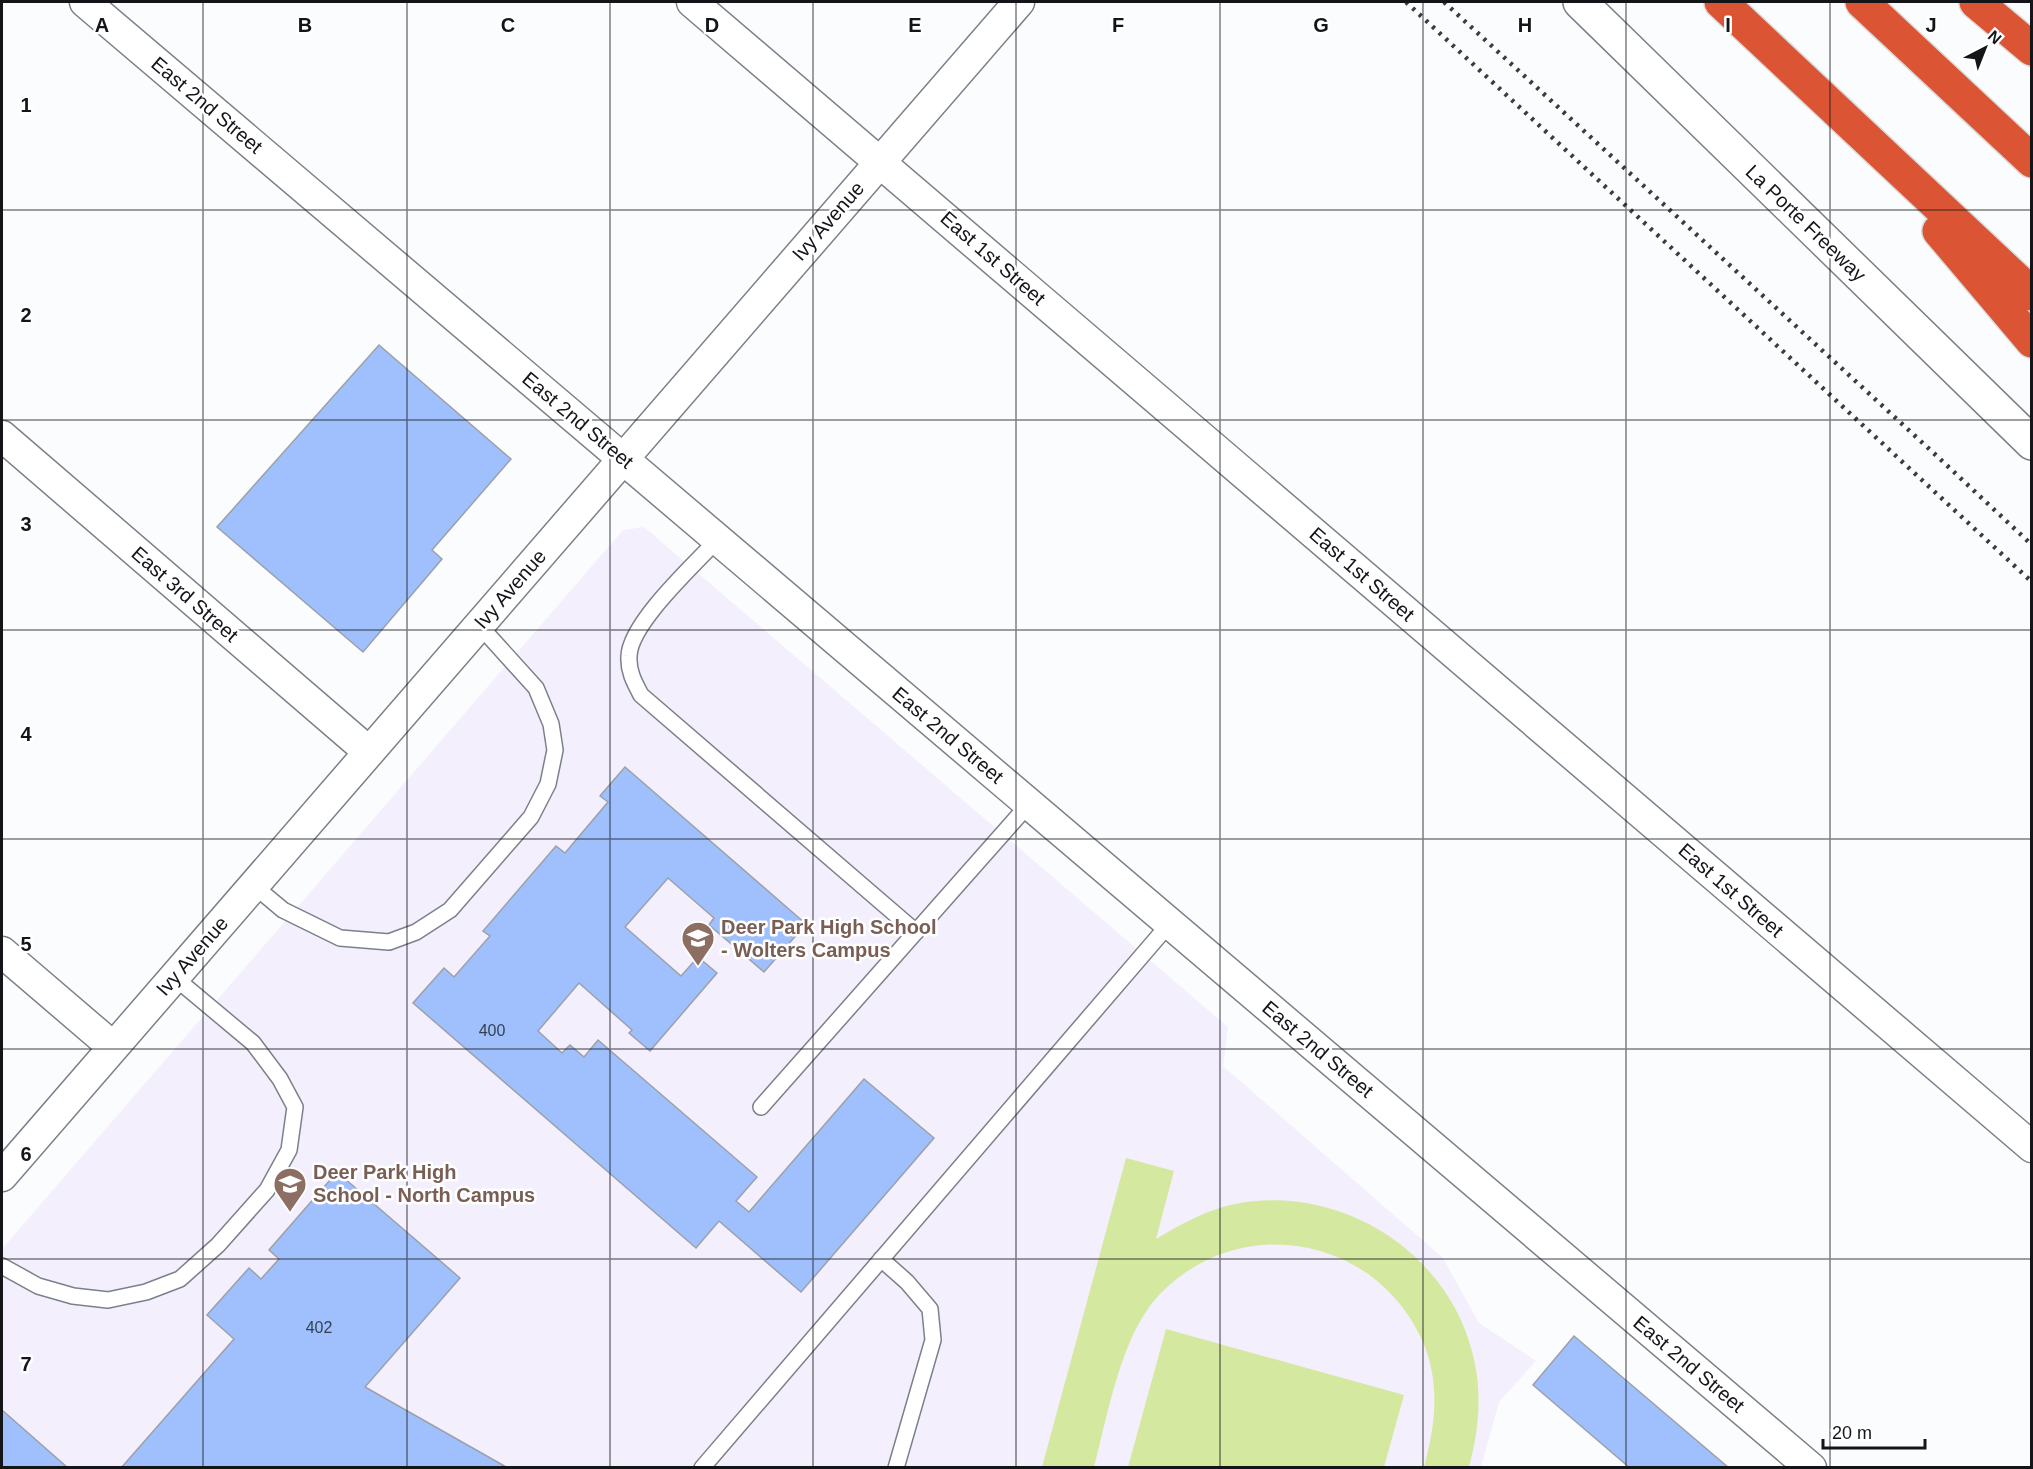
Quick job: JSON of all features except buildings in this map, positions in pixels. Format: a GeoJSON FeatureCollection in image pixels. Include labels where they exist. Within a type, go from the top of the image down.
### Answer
{"type":"FeatureCollection","features":[{"type":"Feature","properties":{"kind":"highway"},"geometry":{"type":"LineString","coordinates":[[1721,2],[2031,294]]}},
{"type":"Feature","properties":{"kind":"highway"},"geometry":{"type":"LineString","coordinates":[[1862,2],[2031,161]]}},
{"type":"Feature","properties":{"kind":"highway"},"geometry":{"type":"LineString","coordinates":[[1976,2],[2031,49]]}},
{"type":"Feature","properties":{"kind":"highway"},"geometry":{"type":"LineString","coordinates":[[1837,110],[2031,341]]}},
{"type":"Feature","properties":{"kind":"main road","name":"La Porte Freeway"},"geometry":{"type":"LineString","coordinates":[[1580,2],[2031,443]]}},
{"type":"Feature","properties":{"kind":"street","name":"East 2nd Street"},"geometry":{"type":"LineString","coordinates":[[85,2],[1811,1467]]}},
{"type":"Feature","properties":{"kind":"street","name":"East 1st Street"},"geometry":{"type":"LineString","coordinates":[[692,2],[2031,1147]]}},
{"type":"Feature","properties":{"kind":"street","name":"Ivy Avenue"},"geometry":{"type":"LineString","coordinates":[[2,1176],[1019,2]]}},
{"type":"Feature","properties":{"kind":"street","name":"East 3rd Street"},"geometry":{"type":"LineString","coordinates":[[2,436],[369,752]]}},
{"type":"Feature","properties":{"kind":"street"},"geometry":{"type":"LineString","coordinates":[[2,952],[113,1047]]}},
{"type":"Feature","properties":{"kind":"lane"},"geometry":{"type":"LineString","coordinates":[[718,539],[652,611],[637,633],[628,654],[631,677],[641,695],[916,932]]}},
{"type":"Feature","properties":{"kind":"lane"},"geometry":{"type":"LineString","coordinates":[[253,885],[283,910],[340,938],[389,942],[416,932],[450,910],[531,818],[548,784],[555,750],[551,724],[536,688],[479,625]]}},
{"type":"Feature","properties":{"kind":"lane"},"geometry":{"type":"LineString","coordinates":[[761,1107],[1029,804]]}},
{"type":"Feature","properties":{"kind":"lane"},"geometry":{"type":"LineString","coordinates":[[702,1467],[1170,923]]}},
{"type":"Feature","properties":{"kind":"lane"},"geometry":{"type":"LineString","coordinates":[[2,1266],[38,1286],[73,1296],[108,1300],[146,1292],[180,1278],[218,1245],[267,1190],[289,1150],[295,1107],[280,1078],[254,1043],[174,977]]}},
{"type":"Feature","properties":{"kind":"lane"},"geometry":{"type":"LineString","coordinates":[[881,1259],[907,1282],[930,1309],[933,1340],[896,1467]]}},
{"type":"Feature","properties":{"kind":"shaded area"},"geometry":{"type":"Polygon","coordinates":[[[644,527],[1228,1027],[1223,1066],[1443,1258],[1479,1323],[1536,1361],[1499,1402],[1481,1467],[2,1468],[2,1249],[623,530],[644,527]]]}},
{"type":"Feature","properties":{"kind":"green space"},"geometry":{"type":"Polygon","coordinates":[[[1126,1158],[1174,1171],[1156,1239],[1214,1210],[1235,1204],[1275,1200],[1315,1205],[1353,1217],[1388,1235],[1418,1260],[1444,1290],[1463,1325],[1475,1364],[1478,1416],[1469,1467],[1424,1467],[1433,1422],[1433,1377],[1425,1347],[1404,1310],[1376,1280],[1343,1260],[1306,1248],[1268,1245],[1229,1251],[1192,1268],[1159,1295],[1146,1312],[1125,1353],[1094,1467],[1042,1467],[1126,1158]]]}},
{"type":"Feature","properties":{"kind":"green space"},"geometry":{"type":"Polygon","coordinates":[[[1166,1329],[1404,1395],[1384,1467],[1128,1467],[1166,1329]]]}},
{"type":"Feature","properties":{"kind":"railway"},"geometry":{"type":"LineString","coordinates":[[1406,2],[2032,582]]}},
{"type":"Feature","properties":{"kind":"railway"},"geometry":{"type":"LineString","coordinates":[[1444,2],[2032,545]]}},
{"type":"Feature","properties":{"kind":"place","name":"Deer Park High School - Wolters Campus"},"geometry":{"type":"Point","coordinates":[698,967]}},
{"type":"Feature","properties":{"kind":"place","name":"Deer Park High School - North Campus"},"geometry":{"type":"Point","coordinates":[290,1213]}}]}
